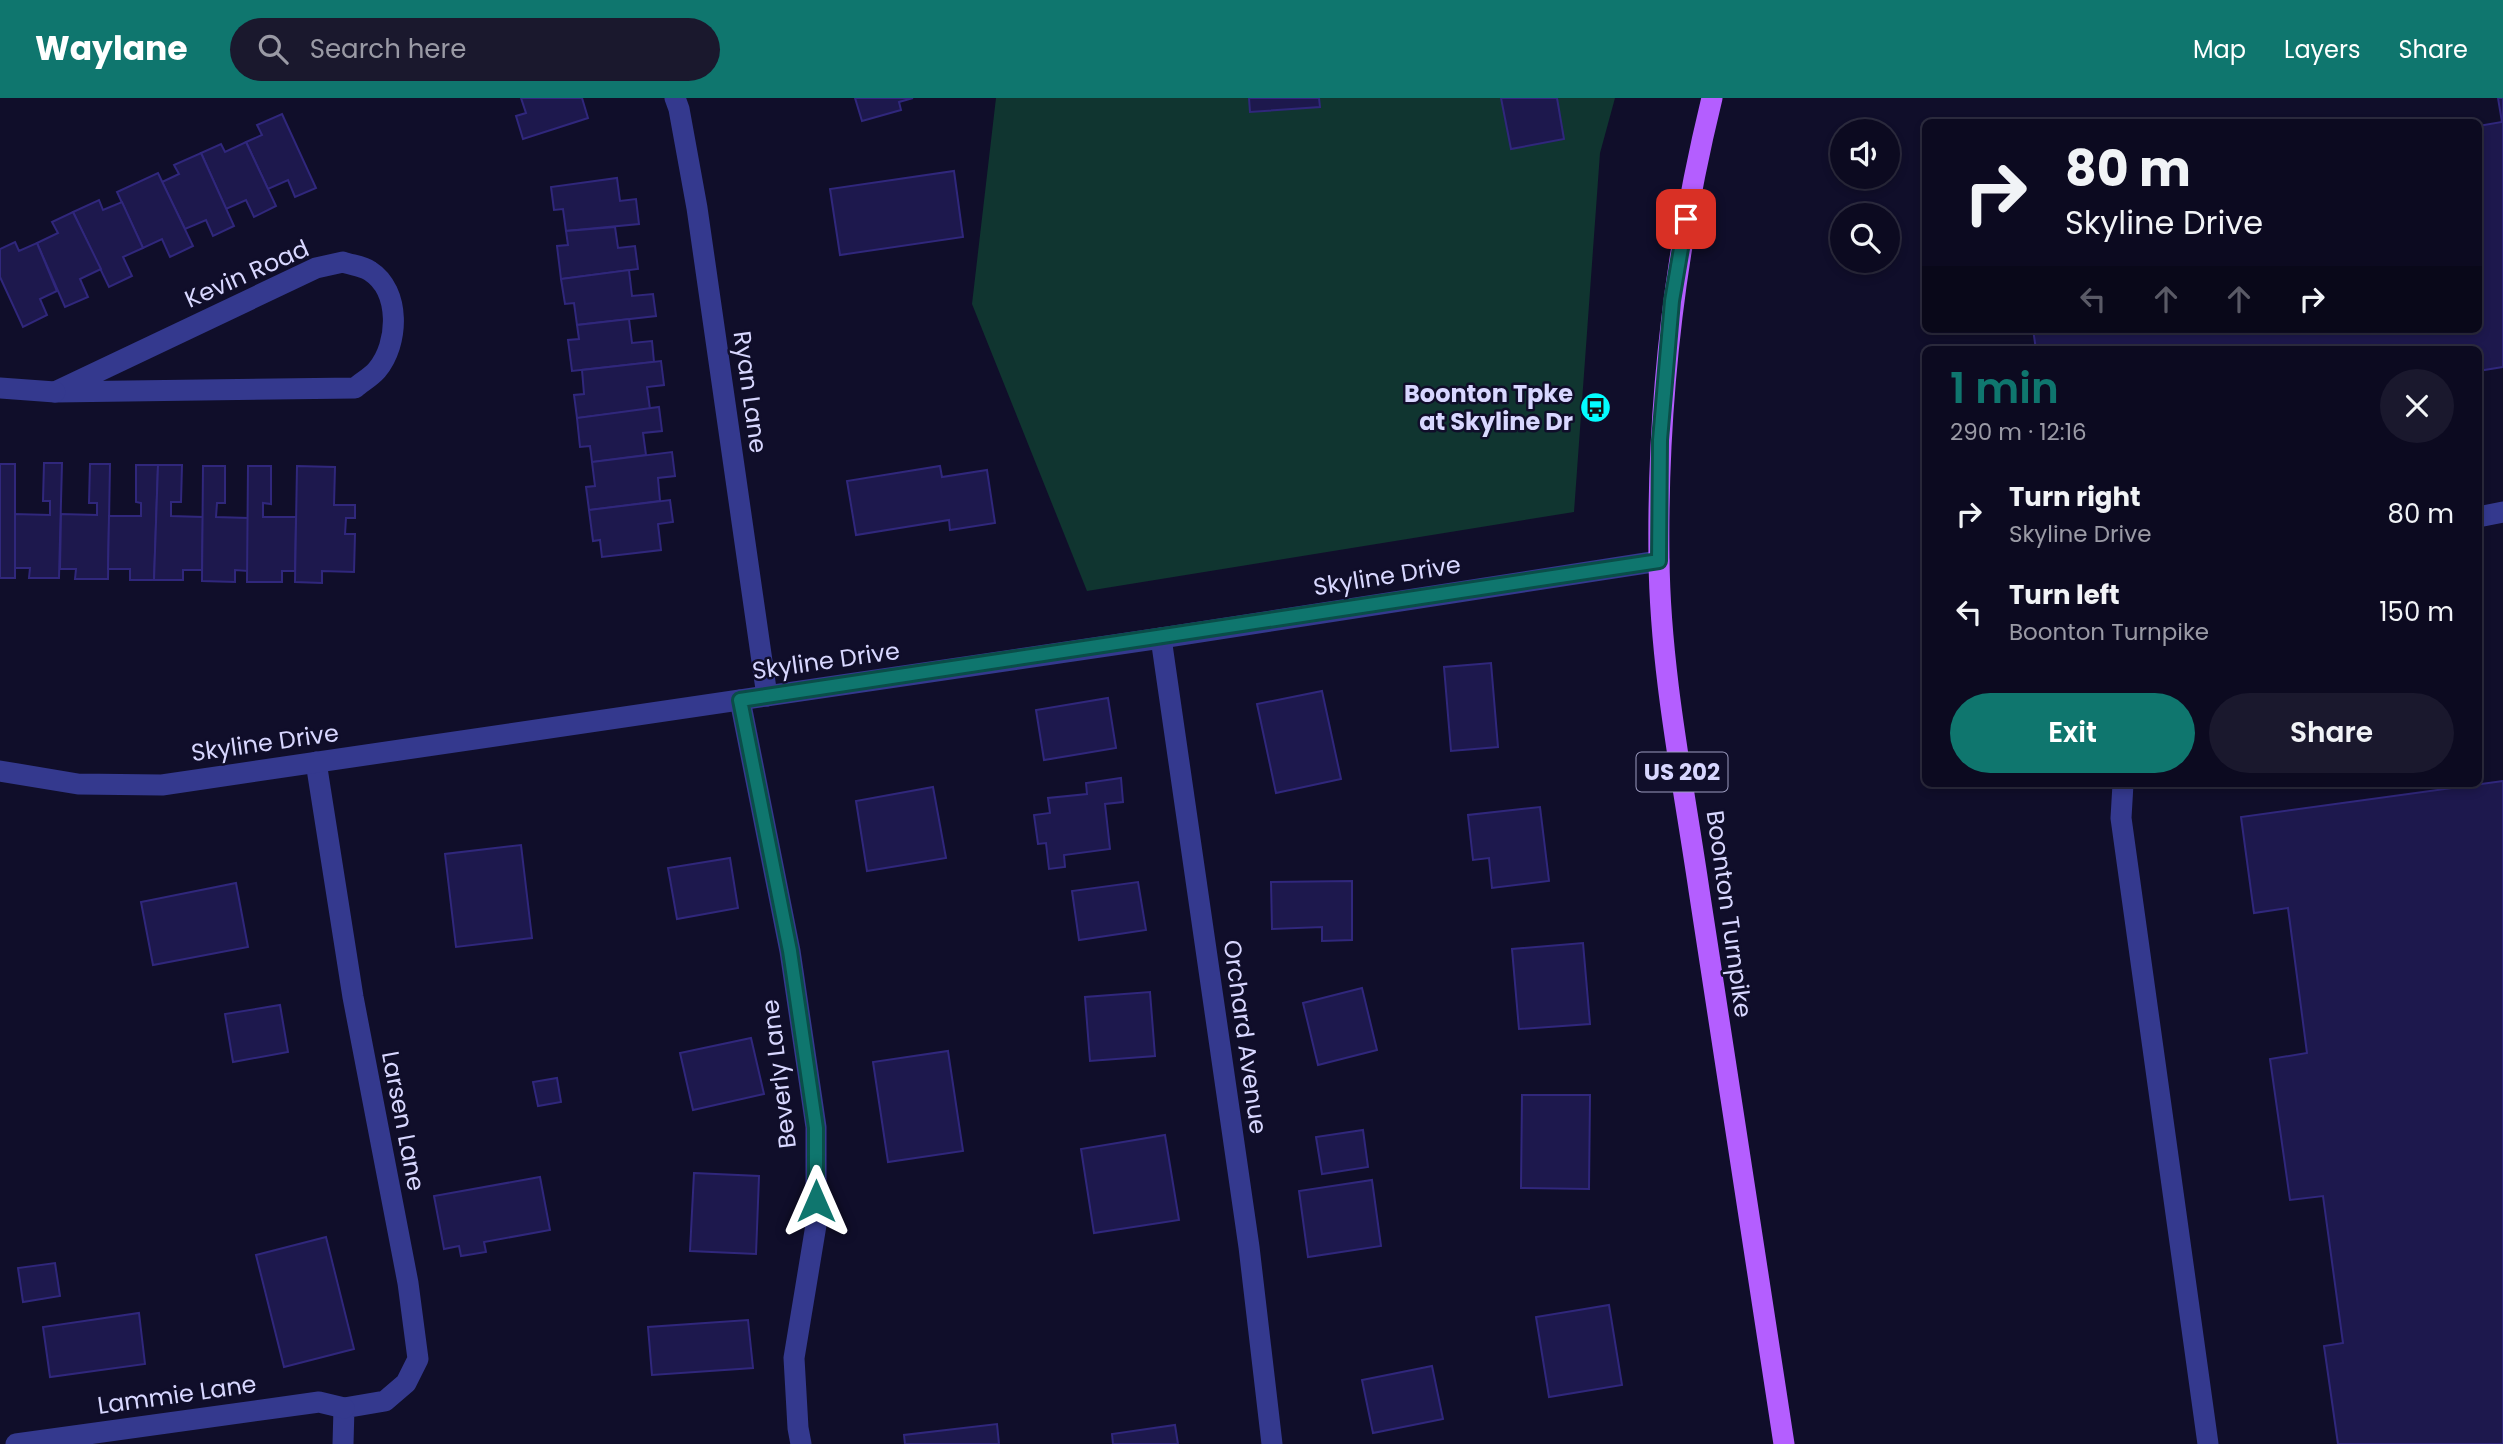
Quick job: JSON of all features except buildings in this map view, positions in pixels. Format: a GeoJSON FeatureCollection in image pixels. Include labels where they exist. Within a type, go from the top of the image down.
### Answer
{"type":"FeatureCollection","features":[{"type":"Feature","properties":{"kind":"main road","name":"Boonton Turnpike"},"geometry":{"type":"LineString","coordinates":[[1712,98],[1696,164],[1672,301],[1660,440],[1659,561],[1666,663],[1747,1216],[1784,1444]]}},
{"type":"Feature","properties":{"kind":"street","name":"Ryan Lane"},"geometry":{"type":"LineString","coordinates":[[675,98],[697,208],[767,696]]}},
{"type":"Feature","properties":{"kind":"street","name":"Kevin Road"},"geometry":{"type":"LineString","coordinates":[[0,388],[55,392],[355,388],[377,370],[391,346],[394,318],[388,292],[370,271],[343,262],[316,268],[55,392]]}},
{"type":"Feature","properties":{"kind":"street"},"geometry":{"type":"LineString","coordinates":[[2482,516],[2503,512]]}},
{"type":"Feature","properties":{"kind":"street","name":"Skyline Drive"},"geometry":{"type":"LineString","coordinates":[[0,771],[78,783],[162,785],[1161,638],[1659,561]]}},
{"type":"Feature","properties":{"kind":"street","name":"Orchard Avenue"},"geometry":{"type":"LineString","coordinates":[[1161,638],[1249,1247],[1272,1444]]}},
{"type":"Feature","properties":{"kind":"street","name":"Beverly Lane"},"geometry":{"type":"LineString","coordinates":[[740,700],[790,951],[816,1128],[816,1225],[794,1358],[801,1444]]}},
{"type":"Feature","properties":{"kind":"street","name":"Larsen Lane"},"geometry":{"type":"LineString","coordinates":[[316,762],[353,997],[408,1283],[418,1359],[406,1384],[384,1401],[344,1408]]}},
{"type":"Feature","properties":{"kind":"street"},"geometry":{"type":"LineString","coordinates":[[2123,787],[2122,818],[2208,1444]]}},
{"type":"Feature","properties":{"kind":"street","name":"Lammie Lane"},"geometry":{"type":"LineString","coordinates":[[16,1444],[319,1402],[344,1408]]}},
{"type":"Feature","properties":{"kind":"street"},"geometry":{"type":"LineString","coordinates":[[343,1444],[344,1408]]}},
{"type":"Feature","properties":{"kind":"green space"},"geometry":{"type":"Polygon","coordinates":[[[996,98],[1615,98],[1600,153],[1574,512],[1087,591],[972,304],[996,98]]]}},
{"type":"Feature","properties":{"kind":"place","name":"Boonton Tpke at Skyline Dr"},"geometry":{"type":"Point","coordinates":[1596,408]}},
{"type":"Feature","properties":{"kind":"route"},"geometry":{"type":"LineString","coordinates":[[816,1201],[816,1128],[790,951],[740,700],[1659,561],[1660,440],[1672,301],[1686,219]]}}]}
